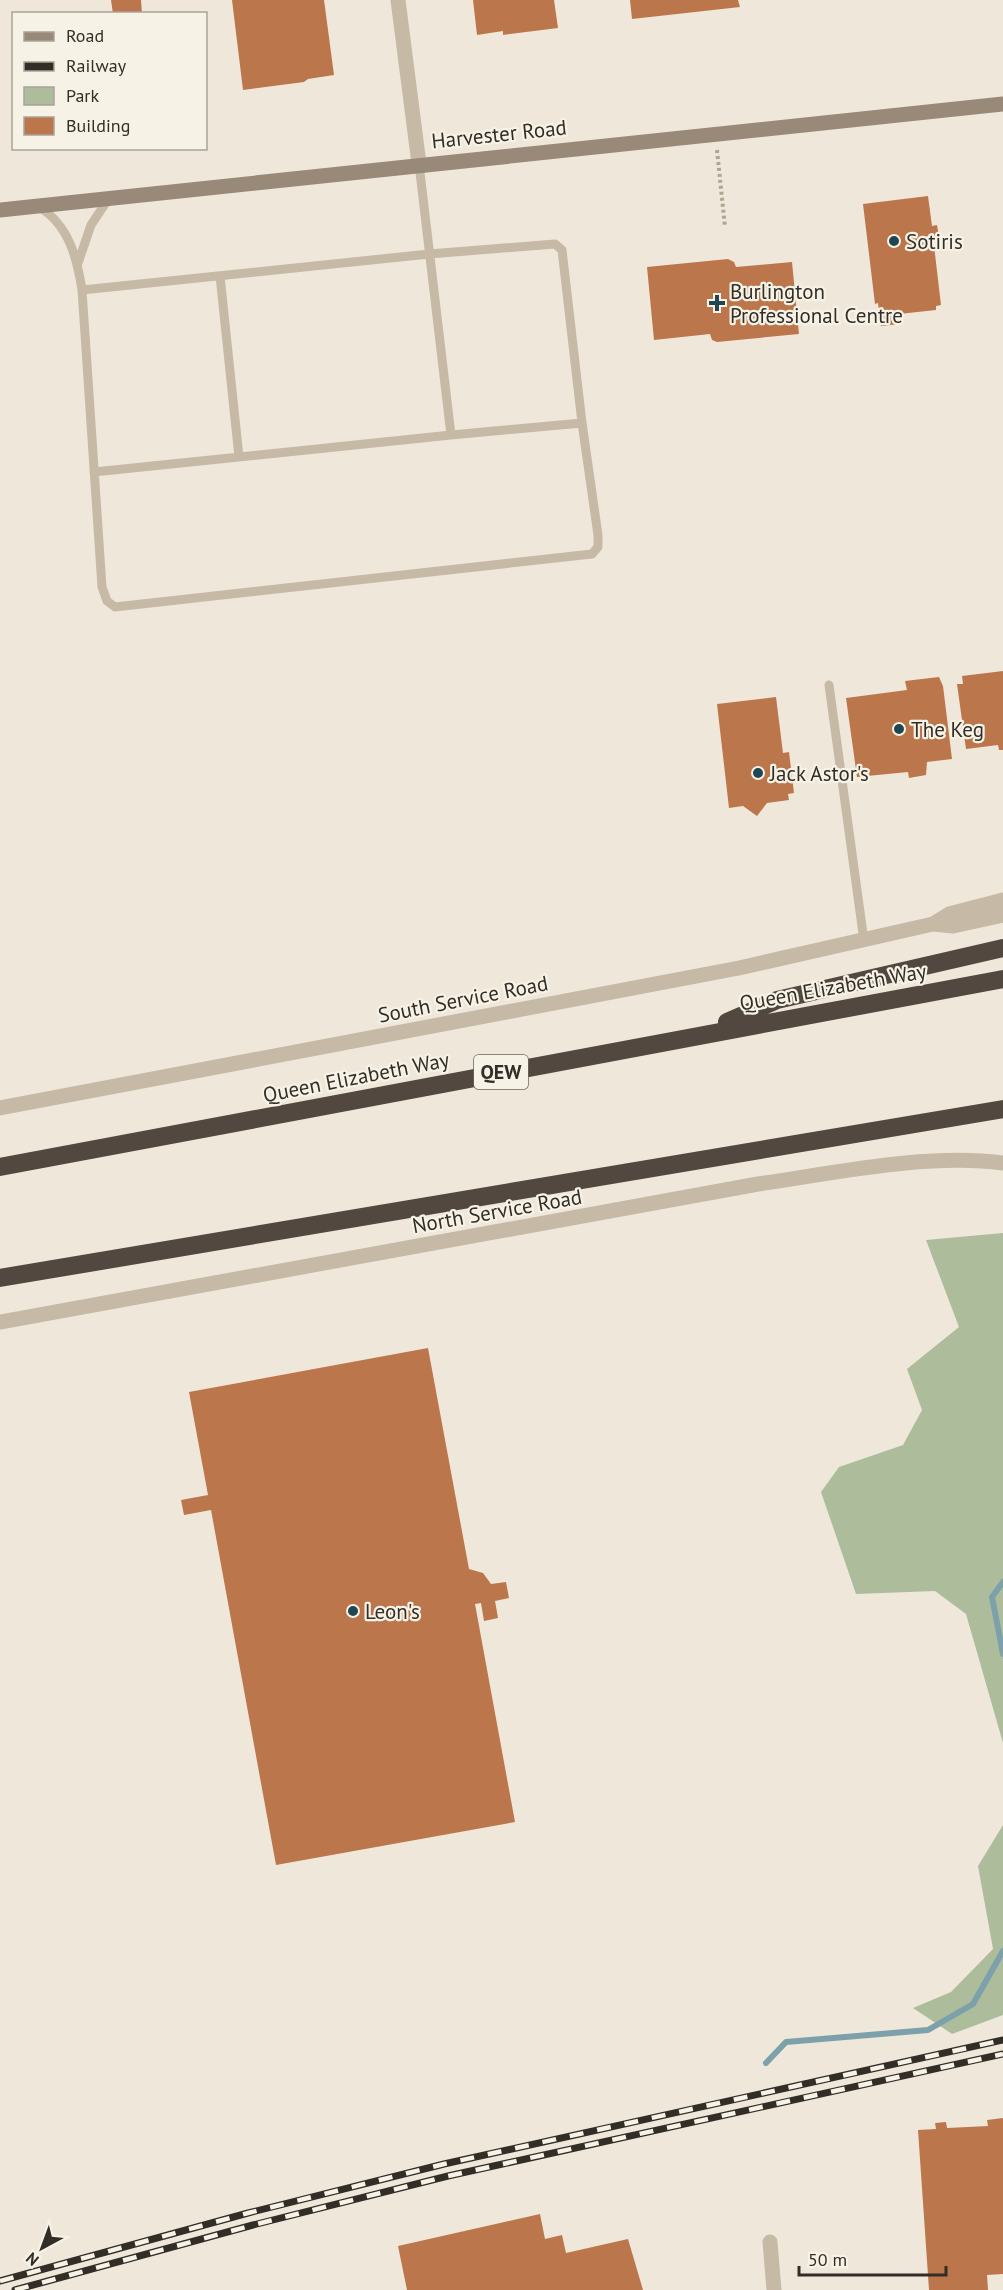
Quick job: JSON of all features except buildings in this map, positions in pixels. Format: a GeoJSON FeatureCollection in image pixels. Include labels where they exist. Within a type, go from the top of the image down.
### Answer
{"type":"FeatureCollection","features":[{"type":"Feature","properties":{"kind":"highway"},"geometry":{"type":"LineString","coordinates":[[701,1034],[777,1000],[1003,948]]}},
{"type":"Feature","properties":{"kind":"highway","name":"Queen Elizabeth Way"},"geometry":{"type":"LineString","coordinates":[[0,1167],[1003,979]]}},
{"type":"Feature","properties":{"kind":"highway"},"geometry":{"type":"LineString","coordinates":[[0,1278],[1003,1109]]}},
{"type":"Feature","properties":{"kind":"main road","name":"Harvester Road"},"geometry":{"type":"LineString","coordinates":[[0,210],[1003,104]]}},
{"type":"Feature","properties":{"kind":"street"},"geometry":{"type":"LineString","coordinates":[[398,0],[419,164]]}},
{"type":"Feature","properties":{"kind":"street","name":"South Service Road"},"geometry":{"type":"LineString","coordinates":[[933,924],[949,914],[1003,900]]}},
{"type":"Feature","properties":{"kind":"street","name":"South Service Road"},"geometry":{"type":"LineString","coordinates":[[0,1108],[739,968],[933,924],[953,926],[1003,915]]}},
{"type":"Feature","properties":{"kind":"street","name":"North Service Road"},"geometry":{"type":"LineString","coordinates":[[0,1322],[758,1184],[883,1165],[981,1160],[1003,1163]]}},
{"type":"Feature","properties":{"kind":"street"},"geometry":{"type":"LineString","coordinates":[[770,2242],[774,2290]]}},
{"type":"Feature","properties":{"kind":"lane"},"geometry":{"type":"LineString","coordinates":[[419,164],[451,435]]}},
{"type":"Feature","properties":{"kind":"lane"},"geometry":{"type":"LineString","coordinates":[[78,263],[96,213],[110,198]]}},
{"type":"Feature","properties":{"kind":"lane"},"geometry":{"type":"LineString","coordinates":[[37,206],[51,214],[61,225],[78,263],[82,291],[102,588],[107,601],[115,607],[592,554],[598,547],[562,250],[555,244],[429,254],[82,291]]}},
{"type":"Feature","properties":{"kind":"lane"},"geometry":{"type":"LineString","coordinates":[[220,276],[239,457]]}},
{"type":"Feature","properties":{"kind":"lane"},"geometry":{"type":"LineString","coordinates":[[94,472],[582,423]]}},
{"type":"Feature","properties":{"kind":"lane"},"geometry":{"type":"LineString","coordinates":[[829,685],[864,940]]}},
{"type":"Feature","properties":{"kind":"path"},"geometry":{"type":"LineString","coordinates":[[716,134],[725,227]]}},
{"type":"Feature","properties":{"kind":"green space"},"geometry":{"type":"Polygon","coordinates":[[[1003,1233],[1003,1743],[966,1614],[935,1591],[856,1594],[821,1492],[839,1467],[903,1445],[922,1410],[907,1369],[959,1327],[926,1240],[1003,1233]]]}},
{"type":"Feature","properties":{"kind":"green space"},"geometry":{"type":"Polygon","coordinates":[[[1003,1825],[1003,2015],[952,2034],[913,2008],[951,1992],[993,1949],[978,1866],[1003,1825]]]}},
{"type":"Feature","properties":{"kind":"waterway"},"geometry":{"type":"LineString","coordinates":[[1003,1582],[992,1597],[1003,1654]]}},
{"type":"Feature","properties":{"kind":"waterway"},"geometry":{"type":"LineString","coordinates":[[766,2063],[786,2042],[928,2030],[973,2004],[1003,1951]]}},
{"type":"Feature","properties":{"kind":"railway"},"geometry":{"type":"LineString","coordinates":[[0,2281],[248,2213],[444,2164],[1003,2040]]}},
{"type":"Feature","properties":{"kind":"railway"},"geometry":{"type":"LineString","coordinates":[[15,2290],[253,2225],[448,2176],[1003,2054]]}},
{"type":"Feature","properties":{"kind":"place","name":"Sotiris"},"geometry":{"type":"Point","coordinates":[894,241]}},
{"type":"Feature","properties":{"kind":"place","name":"Burlington Professional Centre"},"geometry":{"type":"Point","coordinates":[717,303]}},
{"type":"Feature","properties":{"kind":"place","name":"The Keg"},"geometry":{"type":"Point","coordinates":[899,729]}},
{"type":"Feature","properties":{"kind":"place","name":"Jack Astor's"},"geometry":{"type":"Point","coordinates":[758,773]}},
{"type":"Feature","properties":{"kind":"place","name":"Leon's"},"geometry":{"type":"Point","coordinates":[353,1611]}}]}
